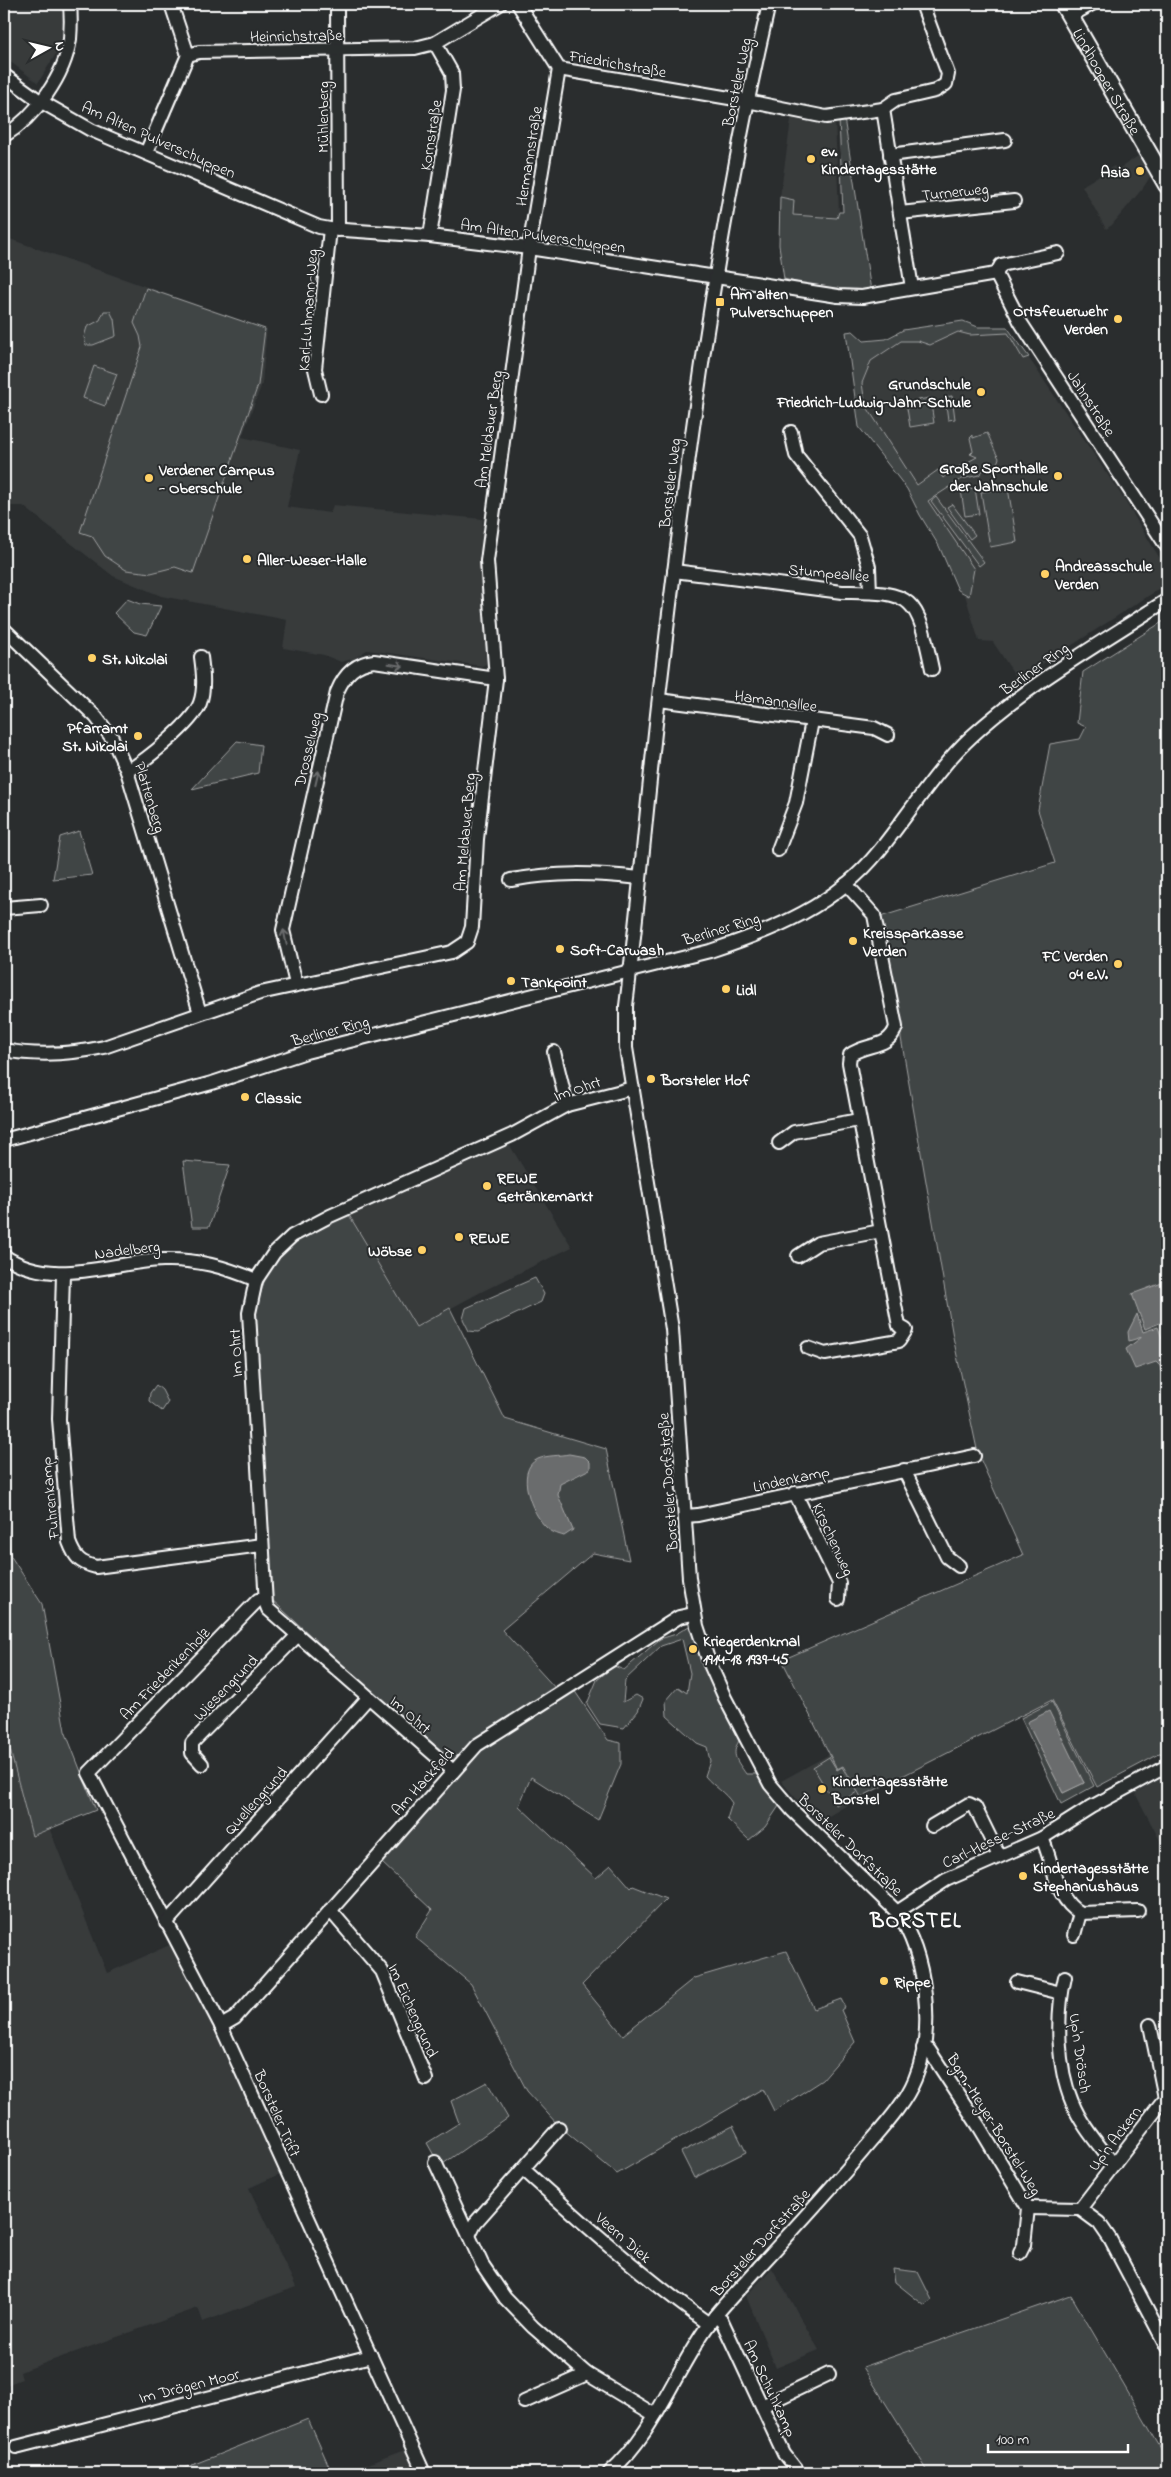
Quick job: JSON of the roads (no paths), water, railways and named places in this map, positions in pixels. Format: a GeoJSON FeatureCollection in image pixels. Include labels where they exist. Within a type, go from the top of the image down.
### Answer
{"type":"FeatureCollection","features":[{"type":"Feature","properties":{"kind":"main road","name":"Lindhooper Straße"},"geometry":{"type":"LineString","coordinates":[[1067,10],[1167,185]]}},
{"type":"Feature","properties":{"kind":"street"},"geometry":{"type":"LineString","coordinates":[[4,136],[22,122],[40,101],[63,63],[70,41],[70,4]]}},
{"type":"Feature","properties":{"kind":"street"},"geometry":{"type":"LineString","coordinates":[[146,153],[188,54],[171,4]]}},
{"type":"Feature","properties":{"kind":"street","name":"Mühlenberg"},"geometry":{"type":"LineString","coordinates":[[334,230],[338,51],[337,4]]}},
{"type":"Feature","properties":{"kind":"street","name":"Heinrichstraße"},"geometry":{"type":"LineString","coordinates":[[188,54],[199,52],[396,50],[435,43],[500,4]]}},
{"type":"Feature","properties":{"kind":"street","name":"Friedrichstraße"},"geometry":{"type":"LineString","coordinates":[[518,4],[559,69],[747,101],[826,117],[883,109],[896,100],[934,90],[946,84],[948,74],[922,4]]}},
{"type":"Feature","properties":{"kind":"street","name":"Borsteler Weg"},"geometry":{"type":"LineString","coordinates":[[630,970],[659,700],[692,435],[747,101],[769,4]]}},
{"type":"Feature","properties":{"kind":"street"},"geometry":{"type":"LineString","coordinates":[[1067,10],[1092,4]]}},
{"type":"Feature","properties":{"kind":"street","name":"Kornstraße"},"geometry":{"type":"LineString","coordinates":[[430,236],[453,90],[452,72],[435,43]]}},
{"type":"Feature","properties":{"kind":"street","name":"Hermannstraße"},"geometry":{"type":"LineString","coordinates":[[530,248],[559,69]]}},
{"type":"Feature","properties":{"kind":"street","name":"Am Alten Pulverschuppen"},"geometry":{"type":"LineString","coordinates":[[4,75],[40,101],[91,130],[319,227],[334,230],[430,236],[530,248],[838,296],[862,297],[996,274],[1001,265],[1058,253]]}},
{"type":"Feature","properties":{"kind":"street"},"geometry":{"type":"LineString","coordinates":[[883,109],[912,288]]}},
{"type":"Feature","properties":{"kind":"street"},"geometry":{"type":"LineString","coordinates":[[890,155],[1005,140]]}},
{"type":"Feature","properties":{"kind":"street","name":"Turnerweg"},"geometry":{"type":"LineString","coordinates":[[900,213],[1014,201]]}},
{"type":"Feature","properties":{"kind":"street","name":"Karl-Luhmann-Weg"},"geometry":{"type":"LineString","coordinates":[[321,394],[315,369],[334,230]]}},
{"type":"Feature","properties":{"kind":"street","name":"Am Meldauer Berg"},"geometry":{"type":"LineString","coordinates":[[4,1050],[48,1053],[82,1052],[104,1047],[260,993],[452,952],[467,942],[472,927],[477,839],[496,679],[487,561],[530,248]]}},
{"type":"Feature","properties":{"kind":"street","name":"Jahnstraße"},"geometry":{"type":"LineString","coordinates":[[996,274],[1021,323],[1166,541]]}},
{"type":"Feature","properties":{"kind":"street"},"geometry":{"type":"LineString","coordinates":[[791,432],[796,455],[860,536],[869,567],[870,592]]}},
{"type":"Feature","properties":{"kind":"street","name":"Stumpeallee"},"geometry":{"type":"LineString","coordinates":[[674,571],[842,592],[870,592],[898,596],[913,606],[923,628],[932,669]]}},
{"type":"Feature","properties":{"kind":"street","name":"Berliner Ring"},"geometry":{"type":"LineString","coordinates":[[4,1140],[212,1083],[306,1052],[710,951],[762,934],[812,910],[846,884],[878,853],[970,737],[1019,695],[1167,600]]}},
{"type":"Feature","properties":{"kind":"street","name":"Plattenberg"},"geometry":{"type":"LineString","coordinates":[[4,629],[100,722],[112,738],[127,771],[200,1013]]}},
{"type":"Feature","properties":{"kind":"street"},"geometry":{"type":"LineString","coordinates":[[127,771],[142,763],[194,715],[203,694],[201,657]]}},
{"type":"Feature","properties":{"kind":"street","name":"Drosselweg"},"geometry":{"type":"LineString","coordinates":[[296,984],[283,930],[337,692],[342,679],[360,665],[374,661],[496,679]]}},
{"type":"Feature","properties":{"kind":"street","name":"Hamannallee"},"geometry":{"type":"LineString","coordinates":[[659,700],[874,728],[888,735]]}},
{"type":"Feature","properties":{"kind":"street"},"geometry":{"type":"LineString","coordinates":[[778,850],[796,803],[812,721]]}},
{"type":"Feature","properties":{"kind":"street"},"geometry":{"type":"LineString","coordinates":[[511,880],[543,874],[573,873],[640,878]]}},
{"type":"Feature","properties":{"kind":"street"},"geometry":{"type":"LineString","coordinates":[[808,1348],[826,1354],[899,1341],[906,1330],[899,1326],[849,1063],[850,1055],[856,1050],[885,1043],[893,1037],[896,1027],[874,914],[846,884]]}},
{"type":"Feature","properties":{"kind":"street"},"geometry":{"type":"LineString","coordinates":[[4,908],[41,905]]}},
{"type":"Feature","properties":{"kind":"street","name":"Borsteler Dorfstraße"},"geometry":{"type":"LineString","coordinates":[[609,2473],[622,2461],[654,2415],[712,2320],[890,2119],[916,2078],[922,2048],[926,2005],[921,1971],[912,1940],[897,1912],[828,1846],[770,1784],[761,1770],[709,1662],[693,1614],[672,1329],[625,1027],[630,970]]}},
{"type":"Feature","properties":{"kind":"street"},"geometry":{"type":"LineString","coordinates":[[554,1052],[567,1105]]}},
{"type":"Feature","properties":{"kind":"street","name":"Im Ohrt"},"geometry":{"type":"LineString","coordinates":[[453,1770],[268,1609],[264,1599],[249,1313],[256,1280],[274,1253],[292,1236],[330,1216],[512,1135],[567,1105],[633,1088]]}},
{"type":"Feature","properties":{"kind":"street"},"geometry":{"type":"LineString","coordinates":[[779,1143],[794,1132],[860,1120]]}},
{"type":"Feature","properties":{"kind":"street"},"geometry":{"type":"LineString","coordinates":[[798,1256],[818,1243],[881,1232]]}},
{"type":"Feature","properties":{"kind":"street","name":"Nadelberg"},"geometry":{"type":"LineString","coordinates":[[4,1256],[30,1269],[62,1274],[143,1262],[181,1260],[208,1263],[256,1280]]}},
{"type":"Feature","properties":{"kind":"street","name":"Fuhrenkamp"},"geometry":{"type":"LineString","coordinates":[[62,1274],[59,1427],[69,1542],[75,1556],[83,1564],[96,1567],[262,1546]]}},
{"type":"Feature","properties":{"kind":"street","name":"Lindenkamp"},"geometry":{"type":"LineString","coordinates":[[685,1516],[974,1456]]}},
{"type":"Feature","properties":{"kind":"street"},"geometry":{"type":"LineString","coordinates":[[904,1470],[947,1557],[959,1566]]}},
{"type":"Feature","properties":{"kind":"street","name":"Kirschenweg"},"geometry":{"type":"LineString","coordinates":[[795,1493],[839,1583],[838,1599]]}},
{"type":"Feature","properties":{"kind":"street","name":"Am Friederikenholz"},"geometry":{"type":"LineString","coordinates":[[89,1773],[258,1600],[264,1599]]}},
{"type":"Feature","properties":{"kind":"street","name":"Am Hackfeld"},"geometry":{"type":"LineString","coordinates":[[221,2026],[235,2018],[477,1745],[679,1617],[693,1614]]}},
{"type":"Feature","properties":{"kind":"street","name":"Wiesengrund"},"geometry":{"type":"LineString","coordinates":[[202,1764],[192,1753],[192,1743],[298,1635]]}},
{"type":"Feature","properties":{"kind":"street","name":"Quellengrund"},"geometry":{"type":"LineString","coordinates":[[166,1923],[368,1698]]}},
{"type":"Feature","properties":{"kind":"street","name":"Carl-Hesse-Straße"},"geometry":{"type":"LineString","coordinates":[[897,1912],[946,1880],[1042,1838],[1091,1807],[1167,1766]]}},
{"type":"Feature","properties":{"kind":"street","name":"Borsteler Trift"},"geometry":{"type":"LineString","coordinates":[[89,1773],[221,2026],[424,2473]]}},
{"type":"Feature","properties":{"kind":"street"},"geometry":{"type":"LineString","coordinates":[[932,1826],[969,1804],[975,1807],[999,1856]]}},
{"type":"Feature","properties":{"kind":"street"},"geometry":{"type":"LineString","coordinates":[[1042,1838],[1064,1900],[1073,1910],[1080,1913],[1138,1911]]}},
{"type":"Feature","properties":{"kind":"street","name":"Im Eichengrund"},"geometry":{"type":"LineString","coordinates":[[330,1910],[382,1971],[426,2079]]}},
{"type":"Feature","properties":{"kind":"street"},"geometry":{"type":"LineString","coordinates":[[1074,1935],[1080,1913]]}},
{"type":"Feature","properties":{"kind":"street","name":"Up'n Drösch"},"geometry":{"type":"LineString","coordinates":[[1064,1978],[1058,2010],[1066,2086],[1072,2103],[1087,2130],[1114,2165]]}},
{"type":"Feature","properties":{"kind":"street","name":"Up'n Drösch"},"geometry":{"type":"LineString","coordinates":[[1017,1982],[1061,1993]]}},
{"type":"Feature","properties":{"kind":"street","name":"Up'n Ackern"},"geometry":{"type":"LineString","coordinates":[[1080,2209],[1165,2098],[1150,2026]]}},
{"type":"Feature","properties":{"kind":"street","name":"Bgm.-Meyer-Borstel-Weg"},"geometry":{"type":"LineString","coordinates":[[922,2048],[929,2050],[980,2128],[1028,2208],[1024,2245],[1020,2253]]}},
{"type":"Feature","properties":{"kind":"street"},"geometry":{"type":"LineString","coordinates":[[469,2235],[475,2223],[559,2128]]}},
{"type":"Feature","properties":{"kind":"street"},"geometry":{"type":"LineString","coordinates":[[435,2162],[482,2264],[505,2298],[533,2327],[587,2374],[654,2415]]}},
{"type":"Feature","properties":{"kind":"street","name":"Veern Diek"},"geometry":{"type":"LineString","coordinates":[[523,2169],[637,2270],[712,2320]]}},
{"type":"Feature","properties":{"kind":"street"},"geometry":{"type":"LineString","coordinates":[[1028,2208],[1080,2209],[1099,2223],[1110,2239],[1167,2347]]}},
{"type":"Feature","properties":{"kind":"street","name":"Am Schuhkamp"},"geometry":{"type":"LineString","coordinates":[[712,2320],[722,2321],[784,2454],[799,2473]]}},
{"type":"Feature","properties":{"kind":"street","name":"Im Drögen Moor"},"geometry":{"type":"LineString","coordinates":[[16,2447],[371,2356]]}},
{"type":"Feature","properties":{"kind":"street"},"geometry":{"type":"LineString","coordinates":[[524,2402],[587,2374]]}},
{"type":"Feature","properties":{"kind":"street"},"geometry":{"type":"LineString","coordinates":[[762,2406],[829,2374]]}},
{"type":"Feature","properties":{"kind":"place","name":"ev. Kindertagesstätte"},"geometry":{"type":"Point","coordinates":[811,159]}},
{"type":"Feature","properties":{"kind":"place","name":"Asia"},"geometry":{"type":"Point","coordinates":[1140,171]}},
{"type":"Feature","properties":{"kind":"place","name":"Am alten Pulverschuppen"},"geometry":{"type":"Point","coordinates":[720,302]}},
{"type":"Feature","properties":{"kind":"place","name":"Ortsfeuerwehr Verden"},"geometry":{"type":"Point","coordinates":[1118,319]}},
{"type":"Feature","properties":{"kind":"place","name":"Grundschule Friedrich-Ludwig-Jahn-Schule"},"geometry":{"type":"Point","coordinates":[981,392]}},
{"type":"Feature","properties":{"kind":"place","name":"Große Sporthalle der Jahnschule"},"geometry":{"type":"Point","coordinates":[1058,476]}},
{"type":"Feature","properties":{"kind":"place","name":"Verdener Campus - Oberschule"},"geometry":{"type":"Point","coordinates":[149,478]}},
{"type":"Feature","properties":{"kind":"place","name":"Aller-Weser-Halle"},"geometry":{"type":"Point","coordinates":[247,559]}},
{"type":"Feature","properties":{"kind":"place","name":"Andreasschule Verden"},"geometry":{"type":"Point","coordinates":[1045,574]}},
{"type":"Feature","properties":{"kind":"place","name":"St. Nikolai"},"geometry":{"type":"Point","coordinates":[92,658]}},
{"type":"Feature","properties":{"kind":"place","name":"Pfarramt St. Nikolai"},"geometry":{"type":"Point","coordinates":[138,736]}},
{"type":"Feature","properties":{"kind":"place","name":"Kreissparkasse Verden"},"geometry":{"type":"Point","coordinates":[853,941]}},
{"type":"Feature","properties":{"kind":"place","name":"Soft-Carwash"},"geometry":{"type":"Point","coordinates":[560,949]}},
{"type":"Feature","properties":{"kind":"place","name":"FC Verden 04 e.V."},"geometry":{"type":"Point","coordinates":[1118,964]}},
{"type":"Feature","properties":{"kind":"place","name":"Tankpoint"},"geometry":{"type":"Point","coordinates":[511,981]}},
{"type":"Feature","properties":{"kind":"place","name":"Lidl"},"geometry":{"type":"Point","coordinates":[726,989]}},
{"type":"Feature","properties":{"kind":"place","name":"Borsteler Hof"},"geometry":{"type":"Point","coordinates":[651,1079]}},
{"type":"Feature","properties":{"kind":"place","name":"Classic"},"geometry":{"type":"Point","coordinates":[245,1097]}},
{"type":"Feature","properties":{"kind":"place","name":"REWE Getränkemarkt"},"geometry":{"type":"Point","coordinates":[487,1186]}},
{"type":"Feature","properties":{"kind":"place","name":"REWE"},"geometry":{"type":"Point","coordinates":[459,1237]}},
{"type":"Feature","properties":{"kind":"place","name":"Wöbse"},"geometry":{"type":"Point","coordinates":[422,1250]}},
{"type":"Feature","properties":{"kind":"place","name":"Kriegerdenkmal 1914-18 1939-45"},"geometry":{"type":"Point","coordinates":[693,1649]}},
{"type":"Feature","properties":{"kind":"place","name":"Kindertagesstätte Borstel"},"geometry":{"type":"Point","coordinates":[822,1789]}},
{"type":"Feature","properties":{"kind":"place","name":"Kindertagesstätte Stephanushaus"},"geometry":{"type":"Point","coordinates":[1023,1876]}},
{"type":"Feature","properties":{"kind":"place","name":"Rippe"},"geometry":{"type":"Point","coordinates":[884,1981]}},
{"type":"Feature","properties":{"kind":"district","name":"BORSTEL"},"geometry":{"type":"Point","coordinates":[916,1920]}}]}
